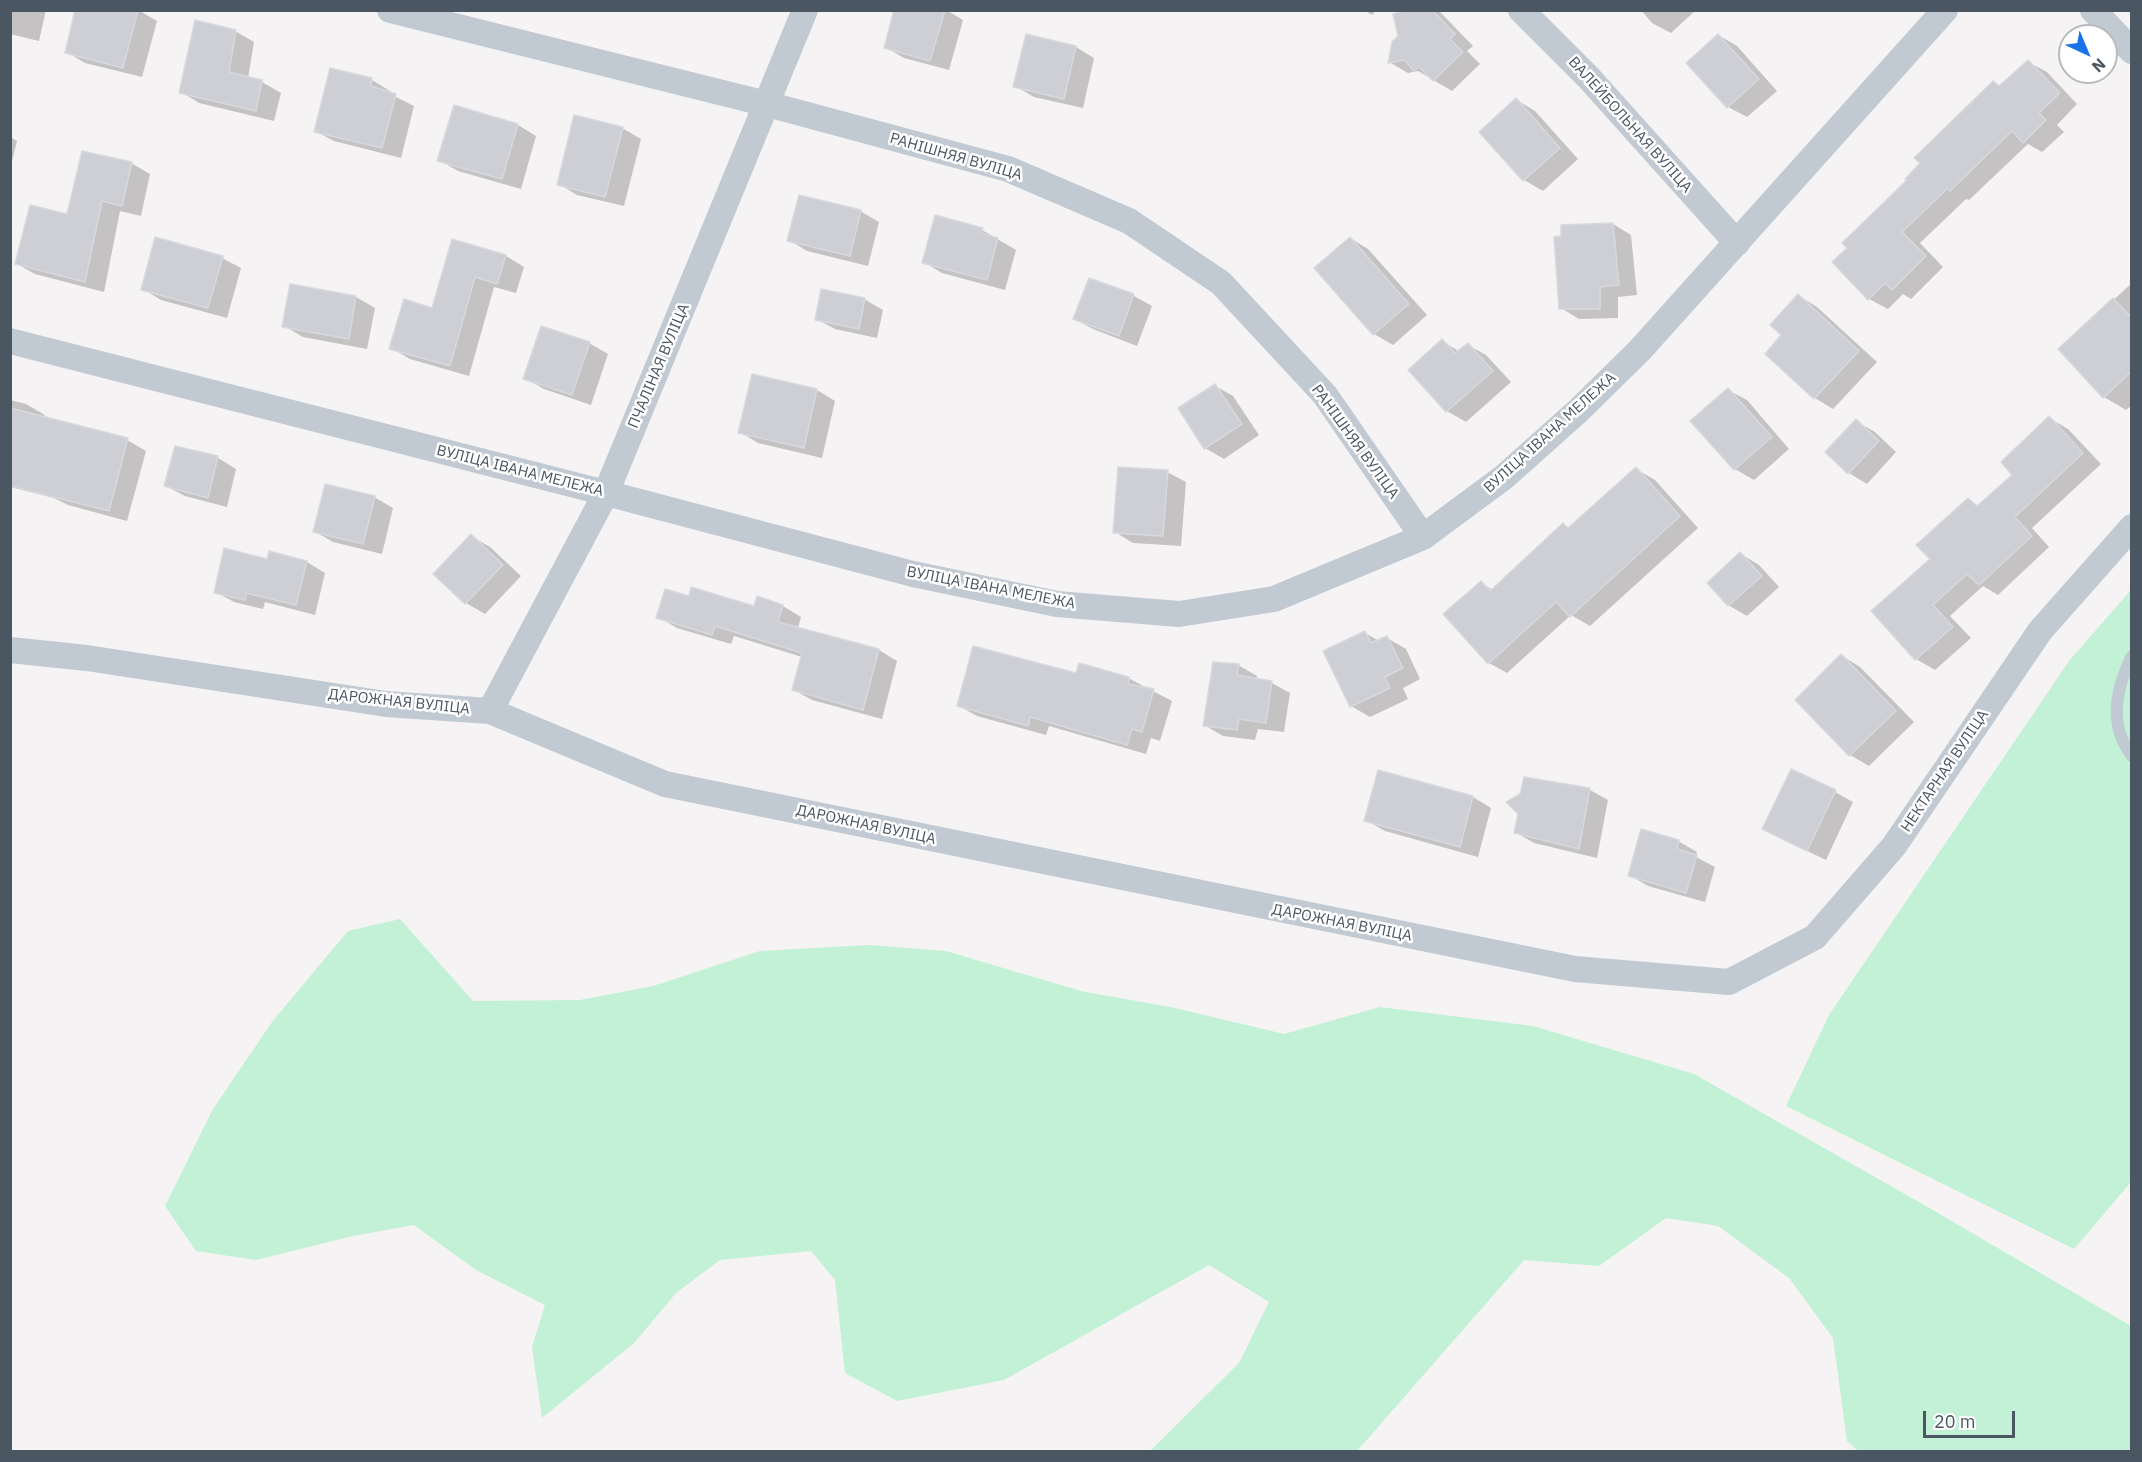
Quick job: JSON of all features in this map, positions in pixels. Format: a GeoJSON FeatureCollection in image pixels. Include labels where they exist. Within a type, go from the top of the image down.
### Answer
{"type":"FeatureCollection","features":[{"type":"Feature","properties":{"kind":"street","name":"РАНІШНЯЯ ВУЛІЦА"},"geometry":{"type":"LineString","coordinates":[[390,10],[767,104],[1008,169],[1129,221],[1221,283],[1325,395],[1423,537]]}},
{"type":"Feature","properties":{"kind":"street","name":"ПЧАЛІНАЯ ВУЛІЦА"},"geometry":{"type":"LineString","coordinates":[[490,711],[606,493],[805,10]]}},
{"type":"Feature","properties":{"kind":"street","name":"ВАЛЕЙБОЛЬНАЯ ВУЛІЦА"},"geometry":{"type":"LineString","coordinates":[[1521,10],[1589,78],[1737,243]]}},
{"type":"Feature","properties":{"kind":"street","name":"ВУЛІЦА ІВАНА МЕЛЕЖА"},"geometry":{"type":"LineString","coordinates":[[10,341],[913,574],[1057,604],[1179,614],[1274,599],[1423,537],[1504,477],[1579,410],[1640,350],[1945,10]]}},
{"type":"Feature","properties":{"kind":"street"},"geometry":{"type":"LineString","coordinates":[[2093,10],[2132,51]]}},
{"type":"Feature","properties":{"kind":"street","name":"НЕКТАРНАЯ ВУЛІЦА"},"geometry":{"type":"LineString","coordinates":[[1730,982],[1815,937],[1894,846],[2040,631],[2132,527]]}},
{"type":"Feature","properties":{"kind":"street","name":"ДАРОЖНАЯ ВУЛІЦА"},"geometry":{"type":"LineString","coordinates":[[10,650],[99,660],[386,704],[490,711],[665,784],[1575,969],[1730,982]]}},
{"type":"Feature","properties":{"kind":"lane"},"geometry":{"type":"LineString","coordinates":[[2132,656],[2121,677],[2117,702],[2118,724],[2125,747],[2132,756]]}},
{"type":"Feature","properties":{"kind":"green space"},"geometry":{"type":"Polygon","coordinates":[[[2131,590],[2131,1182],[2074,1249],[1786,1106],[1829,1015],[2069,661],[2131,590]]]}},
{"type":"Feature","properties":{"kind":"green space"},"geometry":{"type":"Polygon","coordinates":[[[400,919],[473,1001],[580,1000],[653,986],[760,951],[869,945],[946,951],[1081,991],[1175,1008],[1284,1034],[1380,1007],[1533,1026],[1694,1074],[2131,1326],[2131,1451],[1858,1451],[1847,1441],[1833,1338],[1789,1278],[1718,1226],[1666,1218],[1599,1266],[1524,1260],[1357,1451],[1150,1451],[1239,1363],[1269,1302],[1209,1265],[1004,1380],[897,1401],[845,1373],[835,1280],[811,1251],[720,1260],[676,1293],[634,1343],[542,1418],[532,1347],[545,1305],[476,1270],[414,1225],[353,1236],[256,1260],[196,1251],[165,1206],[213,1109],[272,1022],[348,931],[400,919]]]}},
{"type":"Feature","properties":{"kind":"building"},"geometry":{"type":"Polygon","coordinates":[[[75,10],[138,10],[123,68],[65,53],[75,10]]]}},
{"type":"Feature","properties":{"kind":"building"},"geometry":{"type":"Polygon","coordinates":[[[894,10],[945,10],[930,61],[884,48],[894,10]]]}},
{"type":"Feature","properties":{"kind":"building"},"geometry":{"type":"Polygon","coordinates":[[[1408,10],[1432,10],[1455,34],[1450,39],[1463,52],[1433,81],[1419,67],[1414,71],[1404,60],[1388,63],[1392,42],[1398,36],[1393,14],[1408,10]]]}},
{"type":"Feature","properties":{"kind":"building"},"geometry":{"type":"Polygon","coordinates":[[[195,20],[236,30],[229,72],[262,80],[256,111],[179,93],[195,20]]]}},
{"type":"Feature","properties":{"kind":"building"},"geometry":{"type":"Polygon","coordinates":[[[1026,34],[1076,46],[1064,99],[1013,87],[1026,34]]]}},
{"type":"Feature","properties":{"kind":"building"},"geometry":{"type":"Polygon","coordinates":[[[1718,34],[1759,79],[1727,108],[1686,63],[1718,34]]]}},
{"type":"Feature","properties":{"kind":"building"},"geometry":{"type":"Polygon","coordinates":[[[2028,60],[2060,93],[2039,113],[2046,120],[2023,143],[2012,131],[1950,191],[1947,189],[1902,232],[1926,256],[1892,290],[1885,283],[1868,300],[1832,262],[1847,248],[1842,243],[1907,180],[1905,179],[1920,163],[1914,158],[1993,81],[1999,86],[2028,60]]]}},
{"type":"Feature","properties":{"kind":"building"},"geometry":{"type":"Polygon","coordinates":[[[330,68],[372,78],[371,86],[396,94],[382,148],[314,132],[330,68]]]}},
{"type":"Feature","properties":{"kind":"building"},"geometry":{"type":"Polygon","coordinates":[[[1516,98],[1560,148],[1523,181],[1479,132],[1516,98]]]}},
{"type":"Feature","properties":{"kind":"building"},"geometry":{"type":"Polygon","coordinates":[[[454,105],[518,124],[502,179],[437,161],[454,105]]]}},
{"type":"Feature","properties":{"kind":"building"},"geometry":{"type":"Polygon","coordinates":[[[574,115],[623,127],[605,197],[557,185],[574,115]]]}},
{"type":"Feature","properties":{"kind":"building"},"geometry":{"type":"Polygon","coordinates":[[[82,151],[132,162],[122,206],[102,201],[85,282],[15,264],[30,205],[67,214],[82,151]]]}},
{"type":"Feature","properties":{"kind":"building"},"geometry":{"type":"Polygon","coordinates":[[[799,195],[861,210],[850,256],[787,241],[799,195]]]}},
{"type":"Feature","properties":{"kind":"building"},"geometry":{"type":"Polygon","coordinates":[[[935,215],[983,228],[981,233],[998,238],[987,280],[922,263],[935,215]]]}},
{"type":"Feature","properties":{"kind":"building"},"geometry":{"type":"Polygon","coordinates":[[[1613,223],[1619,285],[1600,287],[1600,309],[1559,309],[1554,237],[1561,236],[1561,225],[1613,223]]]}},
{"type":"Feature","properties":{"kind":"building"},"geometry":{"type":"Polygon","coordinates":[[[155,237],[223,256],[208,308],[141,290],[155,237]]]}},
{"type":"Feature","properties":{"kind":"building"},"geometry":{"type":"Polygon","coordinates":[[[1350,237],[1409,304],[1373,335],[1314,268],[1350,237]]]}},
{"type":"Feature","properties":{"kind":"building"},"geometry":{"type":"Polygon","coordinates":[[[452,239],[506,255],[497,284],[475,277],[450,366],[389,349],[404,299],[432,308],[452,239]]]}},
{"type":"Feature","properties":{"kind":"building"},"geometry":{"type":"Polygon","coordinates":[[[1089,278],[1134,294],[1119,336],[1073,319],[1089,278]]]}},
{"type":"Feature","properties":{"kind":"building"},"geometry":{"type":"Polygon","coordinates":[[[290,284],[356,296],[349,339],[282,327],[290,284]]]}},
{"type":"Feature","properties":{"kind":"building"},"geometry":{"type":"Polygon","coordinates":[[[821,289],[865,298],[859,329],[815,320],[821,289]]]}},
{"type":"Feature","properties":{"kind":"building"},"geometry":{"type":"Polygon","coordinates":[[[1798,294],[1859,351],[1814,399],[1765,354],[1781,335],[1770,325],[1798,294]]]}},
{"type":"Feature","properties":{"kind":"building"},"geometry":{"type":"Polygon","coordinates":[[[2113,298],[2132,318],[2132,371],[2103,398],[2058,349],[2113,298]]]}},
{"type":"Feature","properties":{"kind":"building"},"geometry":{"type":"Polygon","coordinates":[[[541,326],[590,342],[572,395],[523,379],[541,326]]]}},
{"type":"Feature","properties":{"kind":"building"},"geometry":{"type":"Polygon","coordinates":[[[1442,339],[1455,353],[1468,343],[1493,371],[1446,412],[1408,370],[1442,339]]]}},
{"type":"Feature","properties":{"kind":"building"},"geometry":{"type":"Polygon","coordinates":[[[752,374],[817,389],[804,448],[738,433],[752,374]]]}},
{"type":"Feature","properties":{"kind":"building"},"geometry":{"type":"Polygon","coordinates":[[[1215,384],[1242,424],[1204,449],[1178,408],[1215,384]]]}},
{"type":"Feature","properties":{"kind":"building"},"geometry":{"type":"Polygon","coordinates":[[[1728,388],[1772,437],[1734,470],[1690,421],[1728,388]]]}},
{"type":"Feature","properties":{"kind":"building"},"geometry":{"type":"Polygon","coordinates":[[[10,408],[128,438],[109,511],[10,486],[10,408]]]}},
{"type":"Feature","properties":{"kind":"building"},"geometry":{"type":"Polygon","coordinates":[[[2049,416],[2083,453],[2015,517],[2032,536],[1979,585],[1967,574],[1933,605],[1953,627],[1915,660],[1871,611],[1930,559],[1916,545],[1968,498],[1977,506],[2012,475],[2001,462],[2049,416]]]}},
{"type":"Feature","properties":{"kind":"building"},"geometry":{"type":"Polygon","coordinates":[[[1856,419],[1879,441],[1848,474],[1825,452],[1856,419]]]}},
{"type":"Feature","properties":{"kind":"building"},"geometry":{"type":"Polygon","coordinates":[[[175,446],[218,456],[208,498],[164,486],[175,446]]]}},
{"type":"Feature","properties":{"kind":"building"},"geometry":{"type":"Polygon","coordinates":[[[1118,467],[1168,470],[1163,536],[1113,533],[1118,467]]]}},
{"type":"Feature","properties":{"kind":"building"},"geometry":{"type":"Polygon","coordinates":[[[1636,467],[1680,516],[1570,617],[1556,602],[1488,664],[1443,614],[1481,581],[1490,591],[1563,523],[1568,528],[1636,467]]]}},
{"type":"Feature","properties":{"kind":"building"},"geometry":{"type":"Polygon","coordinates":[[[325,484],[375,496],[363,544],[313,532],[325,484]]]}},
{"type":"Feature","properties":{"kind":"building"},"geometry":{"type":"Polygon","coordinates":[[[471,534],[503,565],[465,604],[433,574],[471,534]]]}},
{"type":"Feature","properties":{"kind":"building"},"geometry":{"type":"Polygon","coordinates":[[[224,548],[267,559],[269,551],[307,561],[296,605],[246,593],[245,600],[214,593],[224,548]]]}},
{"type":"Feature","properties":{"kind":"building"},"geometry":{"type":"Polygon","coordinates":[[[1740,552],[1762,576],[1728,606],[1707,583],[1740,552]]]}},
{"type":"Feature","properties":{"kind":"building"},"geometry":{"type":"Polygon","coordinates":[[[691,587],[754,606],[757,596],[783,605],[778,622],[879,649],[863,710],[792,690],[802,653],[715,626],[712,635],[656,618],[665,589],[689,596],[691,587]]]}},
{"type":"Feature","properties":{"kind":"building"},"geometry":{"type":"Polygon","coordinates":[[[1365,631],[1371,643],[1387,636],[1403,668],[1385,677],[1390,688],[1350,707],[1323,651],[1365,631]]]}},
{"type":"Feature","properties":{"kind":"building"},"geometry":{"type":"Polygon","coordinates":[[[973,646],[1076,673],[1079,663],[1129,677],[1128,684],[1154,689],[1142,732],[1132,729],[1127,745],[1030,717],[1028,726],[957,706],[973,646]]]}},
{"type":"Feature","properties":{"kind":"building"},"geometry":{"type":"Polygon","coordinates":[[[1841,654],[1896,711],[1849,756],[1795,700],[1841,654]]]}},
{"type":"Feature","properties":{"kind":"building"},"geometry":{"type":"Polygon","coordinates":[[[1213,662],[1239,664],[1237,675],[1272,681],[1266,723],[1239,719],[1237,730],[1203,726],[1213,662]]]}},
{"type":"Feature","properties":{"kind":"building"},"geometry":{"type":"Polygon","coordinates":[[[1791,769],[1836,790],[1807,851],[1762,829],[1791,769]]]}},
{"type":"Feature","properties":{"kind":"building"},"geometry":{"type":"Polygon","coordinates":[[[1378,770],[1473,796],[1460,847],[1364,821],[1378,770]]]}},
{"type":"Feature","properties":{"kind":"building"},"geometry":{"type":"Polygon","coordinates":[[[1524,777],[1590,788],[1579,849],[1514,833],[1518,814],[1506,802],[1520,794],[1524,777]]]}},
{"type":"Feature","properties":{"kind":"building"},"geometry":{"type":"Polygon","coordinates":[[[1641,829],[1679,840],[1677,849],[1697,855],[1686,893],[1628,876],[1641,829]]]}}]}
